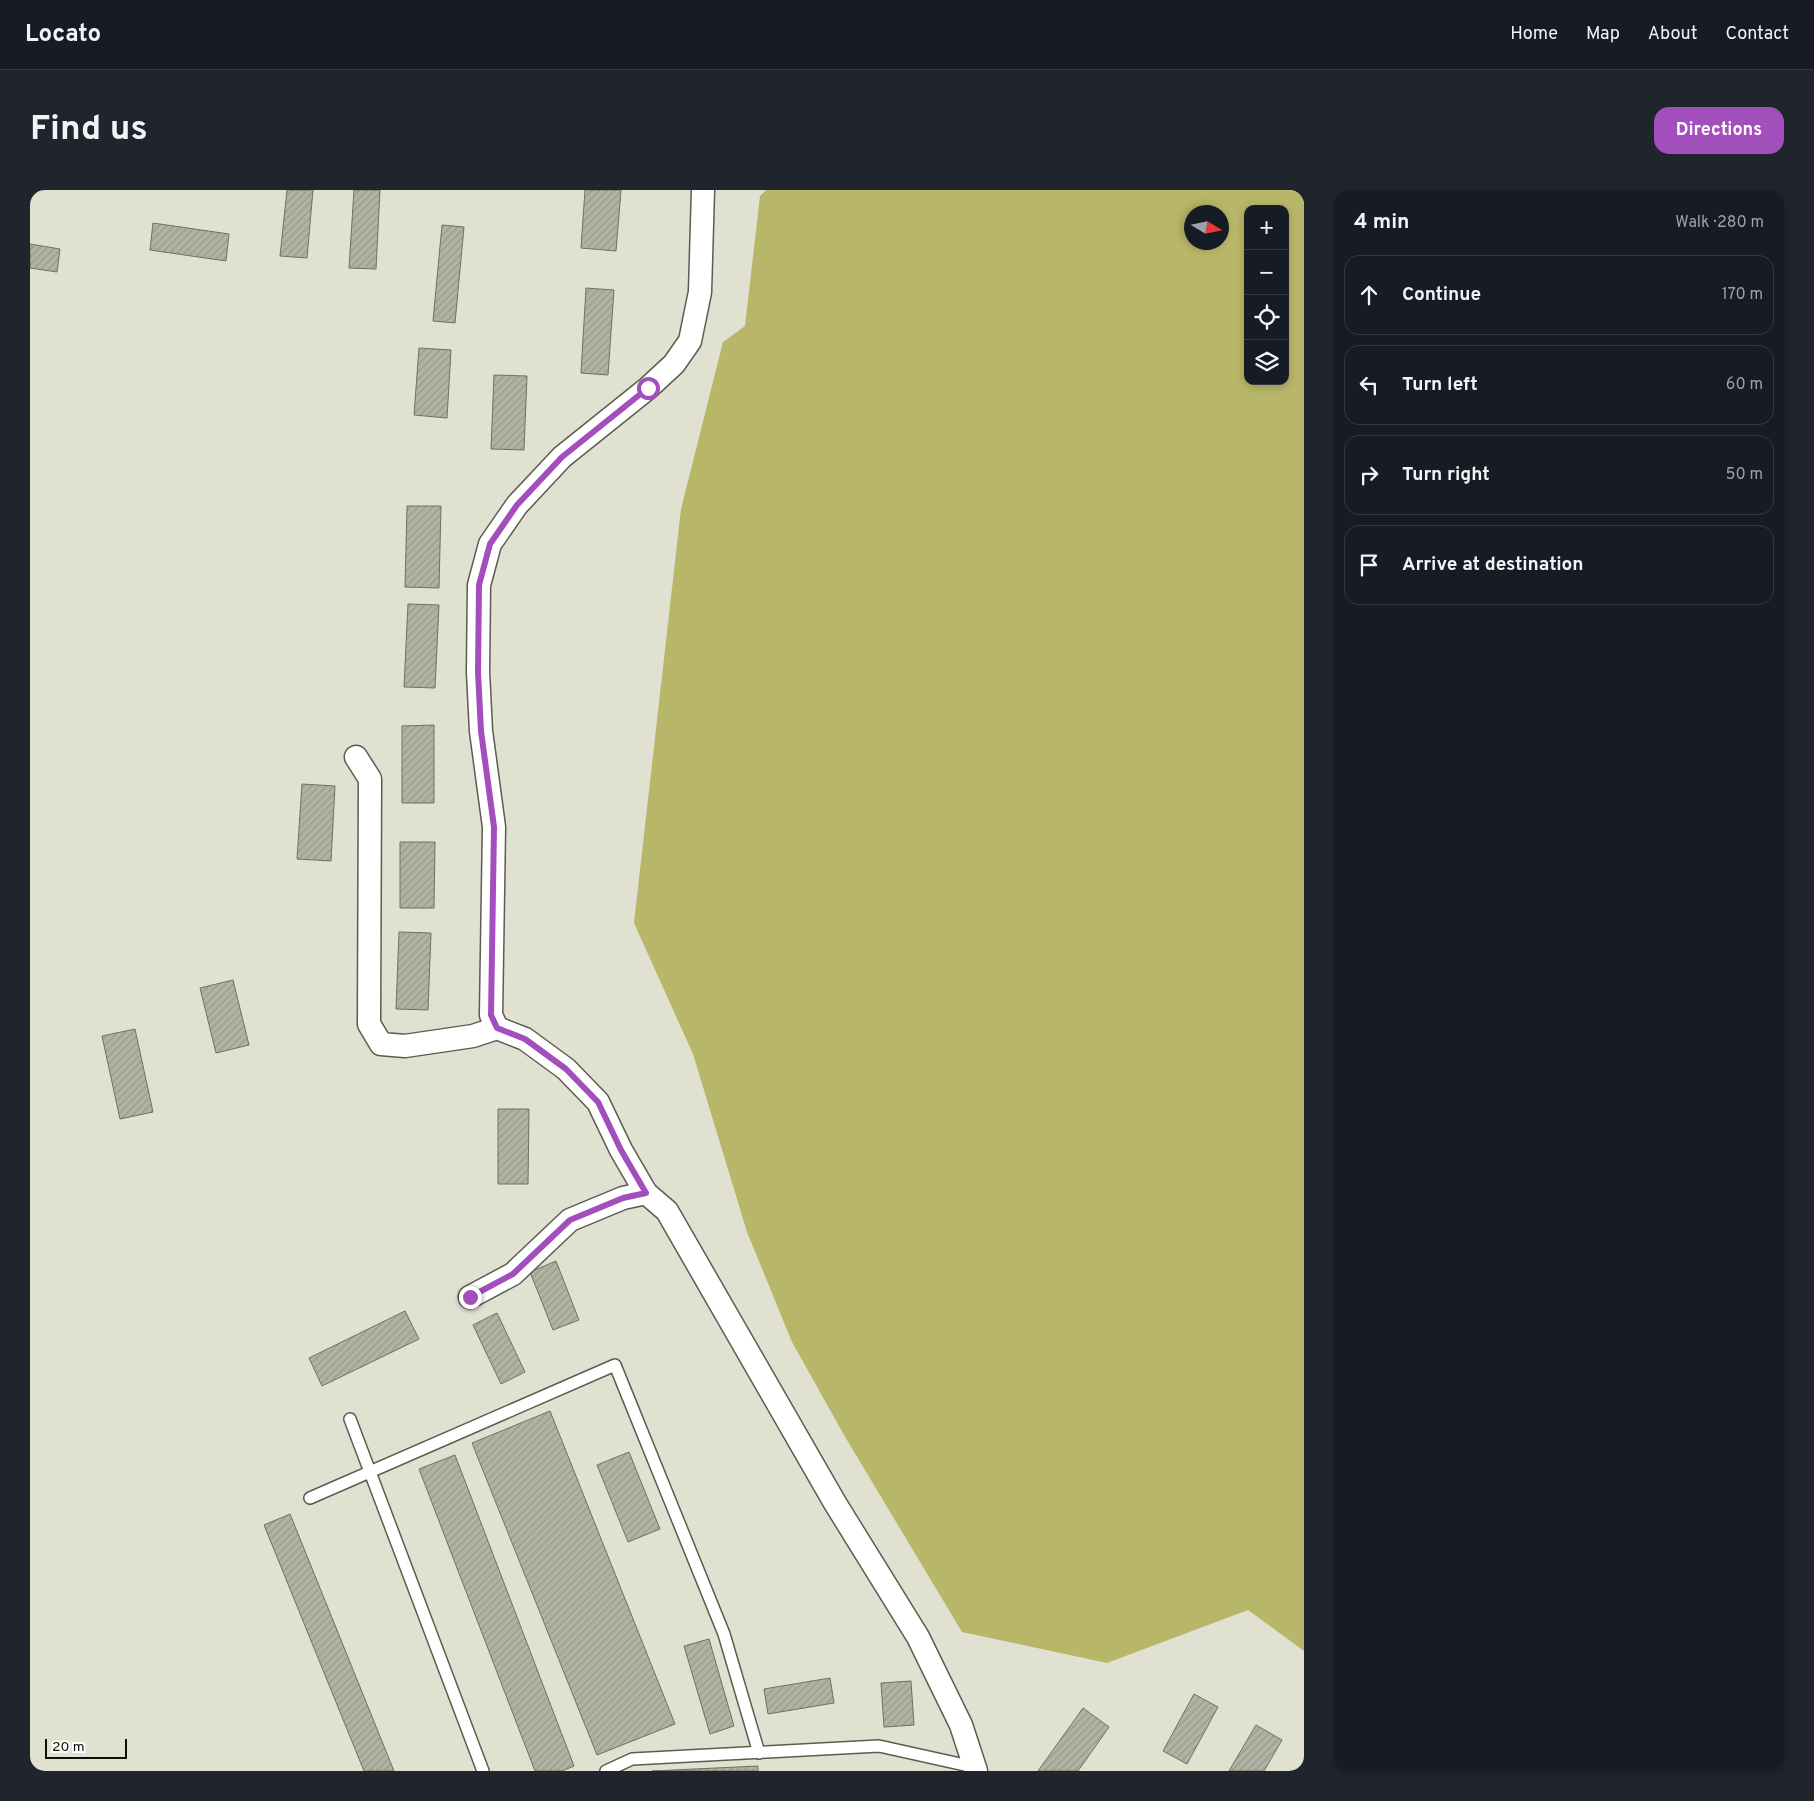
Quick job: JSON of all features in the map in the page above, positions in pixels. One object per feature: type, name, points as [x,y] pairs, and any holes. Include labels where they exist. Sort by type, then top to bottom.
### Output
[{"type":"street","points":[[497,1028],[491,1015],[494,827],[481,731],[478,672],[479,585],[490,544],[517,505],[562,457],[655,382],[674,364],[690,341],[700,292],[703,190]]},
{"type":"street","points":[[356,757],[370,779],[369,1024],[381,1044],[405,1046],[473,1036],[497,1028],[525,1039],[560,1064],[598,1102],[621,1150],[646,1193],[667,1211],[835,1503],[918,1637],[961,1725],[975,1769]]},
{"type":"street","points":[[470,1297],[513,1274],[570,1220],[623,1198],[646,1193]]},
{"type":"lane","points":[[310,1498],[615,1365],[724,1634],[759,1753]]},
{"type":"lane","points":[[350,1419],[484,1771]]},
{"type":"lane","points":[[606,1771],[632,1759],[879,1746],[975,1769]]},
{"type":"shaded area","points":[[766,190],[1304,190],[1304,1651],[1248,1610],[1107,1663],[962,1632],[844,1435],[792,1342],[747,1232],[693,1054],[634,923],[681,509],[723,342],[745,326],[760,196]]},
{"type":"building","points":[[287,190],[313,190],[307,258],[280,256]]},
{"type":"building","points":[[354,190],[380,190],[376,269],[349,268]]},
{"type":"building","points":[[585,190],[621,190],[616,251],[581,248]]},
{"type":"building","points":[[153,223],[229,234],[226,261],[150,250]]},
{"type":"building","points":[[442,225],[464,227],[455,323],[433,321]]},
{"type":"building","points":[[30,244],[60,249],[57,272],[30,268]]},
{"type":"building","points":[[586,288],[614,290],[608,375],[581,373]]},
{"type":"building","points":[[419,348],[451,350],[447,418],[414,415]]},
{"type":"building","points":[[494,375],[527,376],[524,450],[491,449]]},
{"type":"building","points":[[407,506],[441,506],[439,588],[405,587]]},
{"type":"building","points":[[408,604],[439,605],[435,688],[404,687]]},
{"type":"building","points":[[434,725],[434,803],[402,803],[402,726]]},
{"type":"building","points":[[302,784],[335,786],[331,861],[297,859]]},
{"type":"building","points":[[400,842],[435,842],[434,908],[400,908]]},
{"type":"building","points":[[399,932],[431,933],[428,1010],[396,1009]]},
{"type":"building","points":[[233,980],[249,1045],[216,1053],[200,988]]},
{"type":"building","points":[[135,1029],[153,1112],[120,1119],[102,1036]]},
{"type":"building","points":[[498,1109],[529,1109],[528,1184],[498,1184]]},
{"type":"building","points":[[556,1261],[579,1320],[553,1330],[530,1272]]},
{"type":"building","points":[[405,1311],[419,1339],[322,1386],[309,1358]]},
{"type":"building","points":[[497,1313],[525,1372],[501,1384],[473,1325]]},
{"type":"building","points":[[550,1411],[675,1724],[597,1755],[472,1443]]},
{"type":"building","points":[[629,1452],[660,1529],[628,1542],[597,1465]]},
{"type":"building","points":[[455,1455],[574,1766],[562,1771],[535,1771],[419,1469]]},
{"type":"building","points":[[290,1514],[394,1771],[364,1771],[264,1525]]},
{"type":"building","points":[[709,1639],[734,1726],[710,1734],[684,1646]]},
{"type":"building","points":[[830,1678],[834,1703],[768,1714],[764,1689]]},
{"type":"building","points":[[911,1681],[914,1725],[884,1727],[881,1683]]},
{"type":"building","points":[[1194,1694],[1218,1707],[1187,1764],[1163,1751]]},
{"type":"building","points":[[1083,1708],[1109,1727],[1078,1771],[1038,1771]]},
{"type":"building","points":[[1256,1725],[1282,1740],[1264,1771],[1229,1771]]},
{"type":"building","points":[[758,1766],[758,1771],[652,1771]]},
{"type":"route","points":[[470,1297],[513,1274],[570,1220],[623,1198],[646,1193],[621,1150],[598,1102],[566,1069],[525,1039],[497,1028],[491,1015],[494,827],[481,731],[478,672],[479,585],[490,544],[517,505],[562,457],[648,388]]}]
